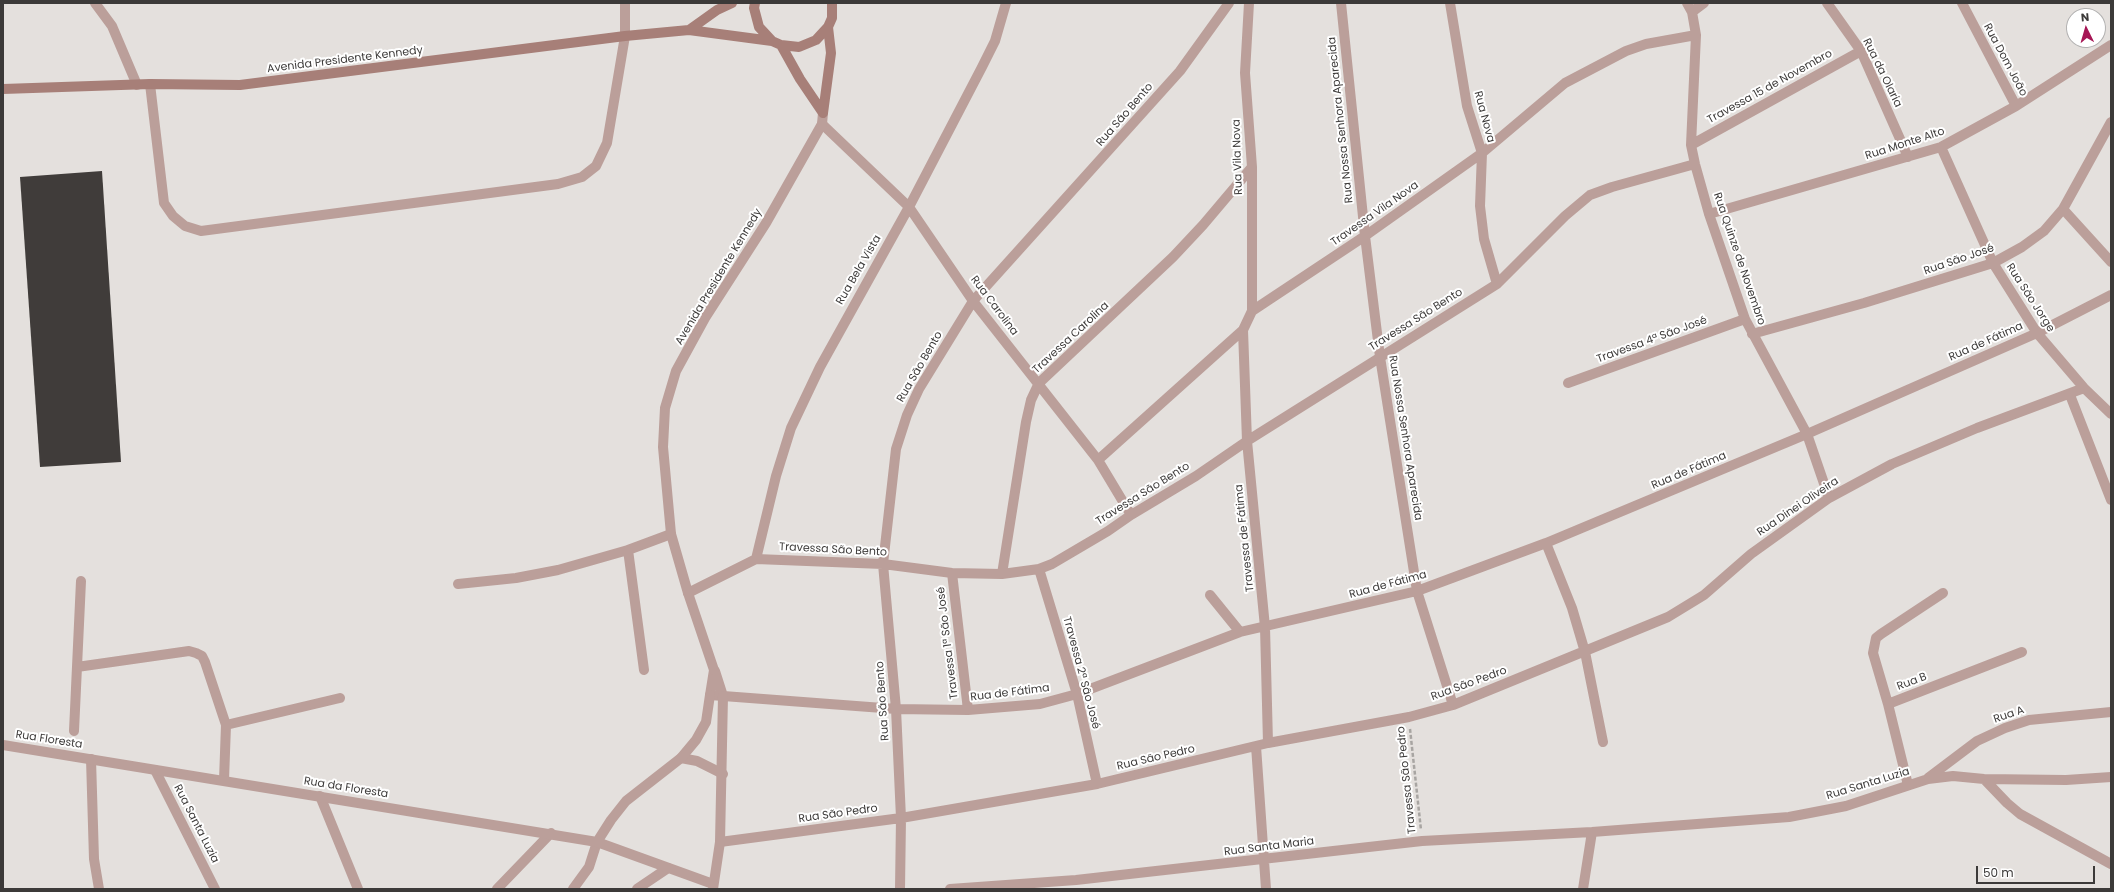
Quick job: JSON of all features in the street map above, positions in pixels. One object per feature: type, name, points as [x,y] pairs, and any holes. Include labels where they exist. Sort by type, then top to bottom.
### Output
[{"type":"main road","points":[[689,30],[717,10],[732,3]]},
{"type":"main road","points":[[755,3],[754,8],[759,27],[777,43],[823,114]]},
{"type":"main road","name":"Avenida Presidente Kennedy","points":[[3,89],[150,84],[240,85],[626,36],[689,30],[799,47],[816,40],[828,27],[832,18],[832,3]]},
{"type":"main road","name":"Avenida Presidente Kennedy","points":[[823,114],[831,53],[828,27]]},
{"type":"street","points":[[95,3],[112,26],[137,85]]},
{"type":"street","points":[[150,84],[164,203],[173,216],[185,226],[201,231],[558,184],[582,177],[596,166],[607,143],[626,36],[625,3]]},
{"type":"street","name":"Rua Bela Vista","points":[[756,559],[776,476],[791,428],[820,367],[909,207],[988,54],[1004,13],[1006,3]]},
{"type":"street","name":"Rua São Bento","points":[[900,889],[901,818],[896,708],[883,564],[896,449],[907,415],[919,389],[974,301],[1180,71],[1229,3]]},
{"type":"street","name":"Rua Vila Nova","points":[[1249,3],[1245,73],[1252,167],[1252,311]]},
{"type":"street","name":"Rua Nossa Senhora Aparecida","points":[[1341,3],[1364,236],[1380,357],[1417,591],[1453,705]]},
{"type":"street","name":"Rua Nova","points":[[1450,3],[1467,106],[1482,153],[1481,213],[1484,239],[1497,284]]},
{"type":"street","points":[[1690,7],[1704,3]]},
{"type":"street","name":"Rua da Olaria","points":[[1827,3],[1861,51],[1908,157]]},
{"type":"street","name":"Rua Dom João","points":[[1962,3],[2016,106]]},
{"type":"street","name":"Rua Quinze de Novembro","points":[[1690,7],[1696,35],[1691,144],[1709,214],[1745,320],[1807,434],[1829,498]]},
{"type":"street","name":"Travessa Vila Nova","points":[[1252,311],[1364,236],[1482,153],[1565,83],[1626,51],[1646,44],[1696,35]]},
{"type":"street","name":"Rua Monte Alto","points":[[1709,214],[1941,147],[2016,106],[2111,45]]},
{"type":"street","name":"Travessa 15 de Novembro","points":[[1691,144],[1861,51]]},
{"type":"street","name":"Avenida Presidente Kennedy","points":[[713,886],[720,842],[723,774],[723,696],[688,593],[671,534],[663,447],[665,408],[676,371],[705,318],[766,222],[822,124],[823,114]]},
{"type":"street","name":"Rua São José","points":[[1752,334],[1864,304],[1993,263],[2022,247],[2044,230],[2063,209],[2111,122]]},
{"type":"street","name":"Rua Carolina","points":[[822,124],[909,207],[974,301],[1098,460],[1131,515]]},
{"type":"street","name":"Rua São Jorge","points":[[1941,147],[1993,263],[2037,333],[2084,388],[2111,414]]},
{"type":"street","points":[[1497,284],[1565,216],[1590,195],[1612,187],[1695,164]]},
{"type":"street","name":"Travessa Carolina","points":[[1002,574],[1026,422],[1031,400],[1039,383],[1173,257],[1204,225],[1252,167]]},
{"type":"street","points":[[2063,209],[2111,262]]},
{"type":"street","name":"Travessa São Bento","points":[[756,559],[883,564],[952,573],[1002,574],[1039,569],[1052,564],[1108,531],[1131,515],[1196,476],[1247,441],[1497,284]]},
{"type":"street","name":"Rua de Fátima","points":[[710,695],[896,708],[968,710],[1040,704],[1077,694],[1240,632],[1266,628],[1417,591],[1546,543],[1807,434],[2037,333],[2111,295]]},
{"type":"street","points":[[1098,460],[1243,330],[1252,311]]},
{"type":"street","name":"Travessa 4ª São José","points":[[1568,384],[1745,320]]},
{"type":"street","name":"Travessa de Fátima","points":[[1243,330],[1247,441],[1266,628],[1268,743]]},
{"type":"street","name":"Rua Dinei Oliveira","points":[[1585,652],[1668,618],[1704,595],[1751,554],[1829,498],[1892,464],[1977,428],[2070,395],[2084,388]]},
{"type":"street","points":[[2070,395],[2111,500]]},
{"type":"street","points":[[458,584],[516,578],[558,570],[628,550],[671,534]]},
{"type":"street","points":[[1546,543],[1572,608],[1585,652],[1603,742]]},
{"type":"street","points":[[628,550],[644,670]]},
{"type":"street","points":[[688,593],[756,559]]},
{"type":"street","name":"Travessa 2ª São José","points":[[1039,569],[1077,694],[1097,784]]},
{"type":"street","name":"Travessa 1ª São José","points":[[952,573],[968,710]]},
{"type":"street","points":[[74,732],[81,581]]},
{"type":"street","points":[[1888,704],[1873,653],[1876,638],[1942,593]]},
{"type":"street","points":[[1210,595],[1240,632]]},
{"type":"street","points":[[77,667],[189,651],[196,653],[205,662],[226,724],[224,780]]},
{"type":"street","name":"Rua São Pedro","points":[[720,842],[901,818],[1097,784],[1268,743],[1409,717],[1453,705],[1585,652]]},
{"type":"street","name":"Rua B","points":[[1908,785],[1888,704],[2022,652]]},
{"type":"street","name":"Avenida Presidente Kennedy","points":[[573,889],[589,867],[598,842],[610,820],[626,801],[681,758],[696,740],[706,722],[714,670]]},
{"type":"street","points":[[226,724],[340,698]]},
{"type":"street","name":"Rua A","points":[[1928,779],[1977,741],[2005,728],[2029,720],[2111,712]]},
{"type":"street","name":"Rua Floresta","points":[[3,745],[91,759]]},
{"type":"street","points":[[1256,746],[1266,889]]},
{"type":"street","points":[[681,758],[697,761],[723,774]]},
{"type":"street","points":[[91,759],[94,859],[99,889]]},
{"type":"street","name":"Rua da Floresta","points":[[91,759],[551,833],[598,842],[713,886]]},
{"type":"street","name":"Rua Santa Luzia","points":[[155,770],[215,889]]},
{"type":"street","name":"Rua Santa Luzia","points":[[1592,832],[1789,817],[1846,806],[1928,779],[1953,776],[1984,780],[2066,780],[2111,777]]},
{"type":"street","points":[[1984,780],[2020,814],[2111,864]]},
{"type":"street","points":[[320,796],[358,889]]},
{"type":"street","points":[[1583,889],[1592,832]]},
{"type":"street","name":"Rua Santa Maria","points":[[950,889],[1076,885],[1422,841],[1592,832]]},
{"type":"street","points":[[497,889],[551,833]]},
{"type":"street","points":[[637,889],[668,868]]},
{"type":"path","name":"Travessa São Pedro","points":[[1409,717],[1422,841]]},
{"type":"building","points":[[102,171],[121,462],[40,467],[20,177]]}]
